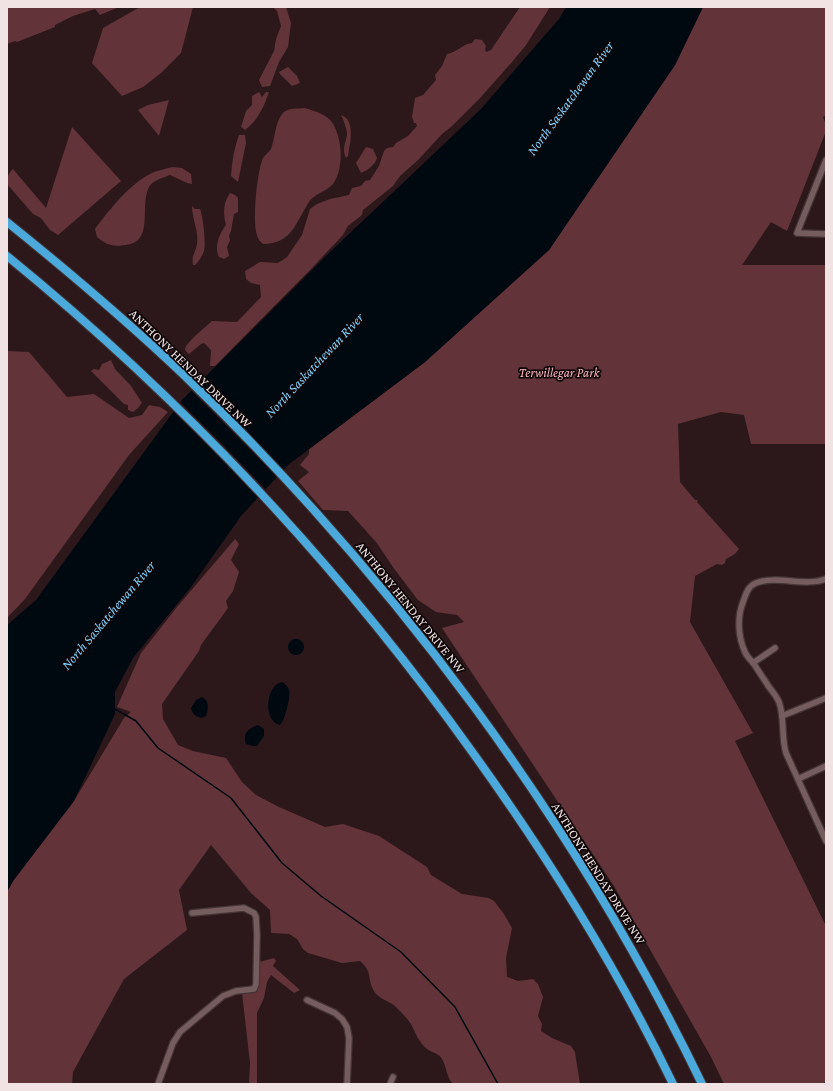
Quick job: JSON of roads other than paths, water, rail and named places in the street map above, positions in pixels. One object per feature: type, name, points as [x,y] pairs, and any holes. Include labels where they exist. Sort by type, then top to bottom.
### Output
[{"type":"highway","points":[[7,216],[26,237]]},
{"type":"highway","name":"ANTHONY HENDAY DRIVE NW","points":[[7,222],[85,286],[183,374],[285,478],[386,593],[460,687],[537,796],[575,854],[631,948],[692,1062],[702,1084]]},
{"type":"highway","points":[[7,256],[114,348],[218,447],[340,580],[396,649],[516,812],[550,865],[608,963],[673,1084]]},
{"type":"highway","points":[[692,1062],[707,1084]]},
{"type":"street","points":[[826,160],[797,233],[826,234]]},
{"type":"street","points":[[826,580],[812,582],[758,582],[747,589],[739,616],[741,642],[746,654],[779,702],[782,716],[784,747],[826,840]]},
{"type":"street","points":[[753,663],[775,648]]},
{"type":"street","points":[[782,716],[826,698]]},
{"type":"street","points":[[798,779],[826,766]]},
{"type":"street","points":[[158,1084],[173,1043],[180,1032],[223,996],[236,991],[254,989],[256,979],[256,917],[252,911],[244,908],[192,913]]},
{"type":"street","points":[[306,1000],[335,1013],[342,1019],[346,1027],[349,1038],[347,1084]]},
{"type":"street","points":[[390,1084],[393,1077]]},
{"type":"water","name":"North Saskatchewan River","points":[[566,7],[703,7],[675,65],[549,250],[425,362],[288,465],[241,516],[191,587],[133,658],[115,692],[115,714],[74,801],[13,881],[7,892],[7,625],[36,600],[182,400],[331,251],[481,109],[559,19]]},
{"type":"water","points":[[293,639],[299,639],[304,644],[302,653],[299,655],[293,655],[288,650],[288,644]]},
{"type":"water","points":[[282,682],[288,687],[289,693],[286,713],[280,725],[275,723],[269,714],[268,702],[271,691],[277,684]]},
{"type":"water","points":[[202,697],[208,705],[206,716],[202,718],[195,715],[191,708],[196,700]]},
{"type":"water","points":[[258,725],[264,729],[264,736],[257,746],[246,744],[245,734],[251,728]]},
{"type":"waterway","points":[[115,709],[136,721],[158,748],[231,798],[282,863],[321,896],[401,952],[455,1007],[498,1084]]},
{"type":"park label","name":"Terwillegar Park","points":[[559,372]]}]
